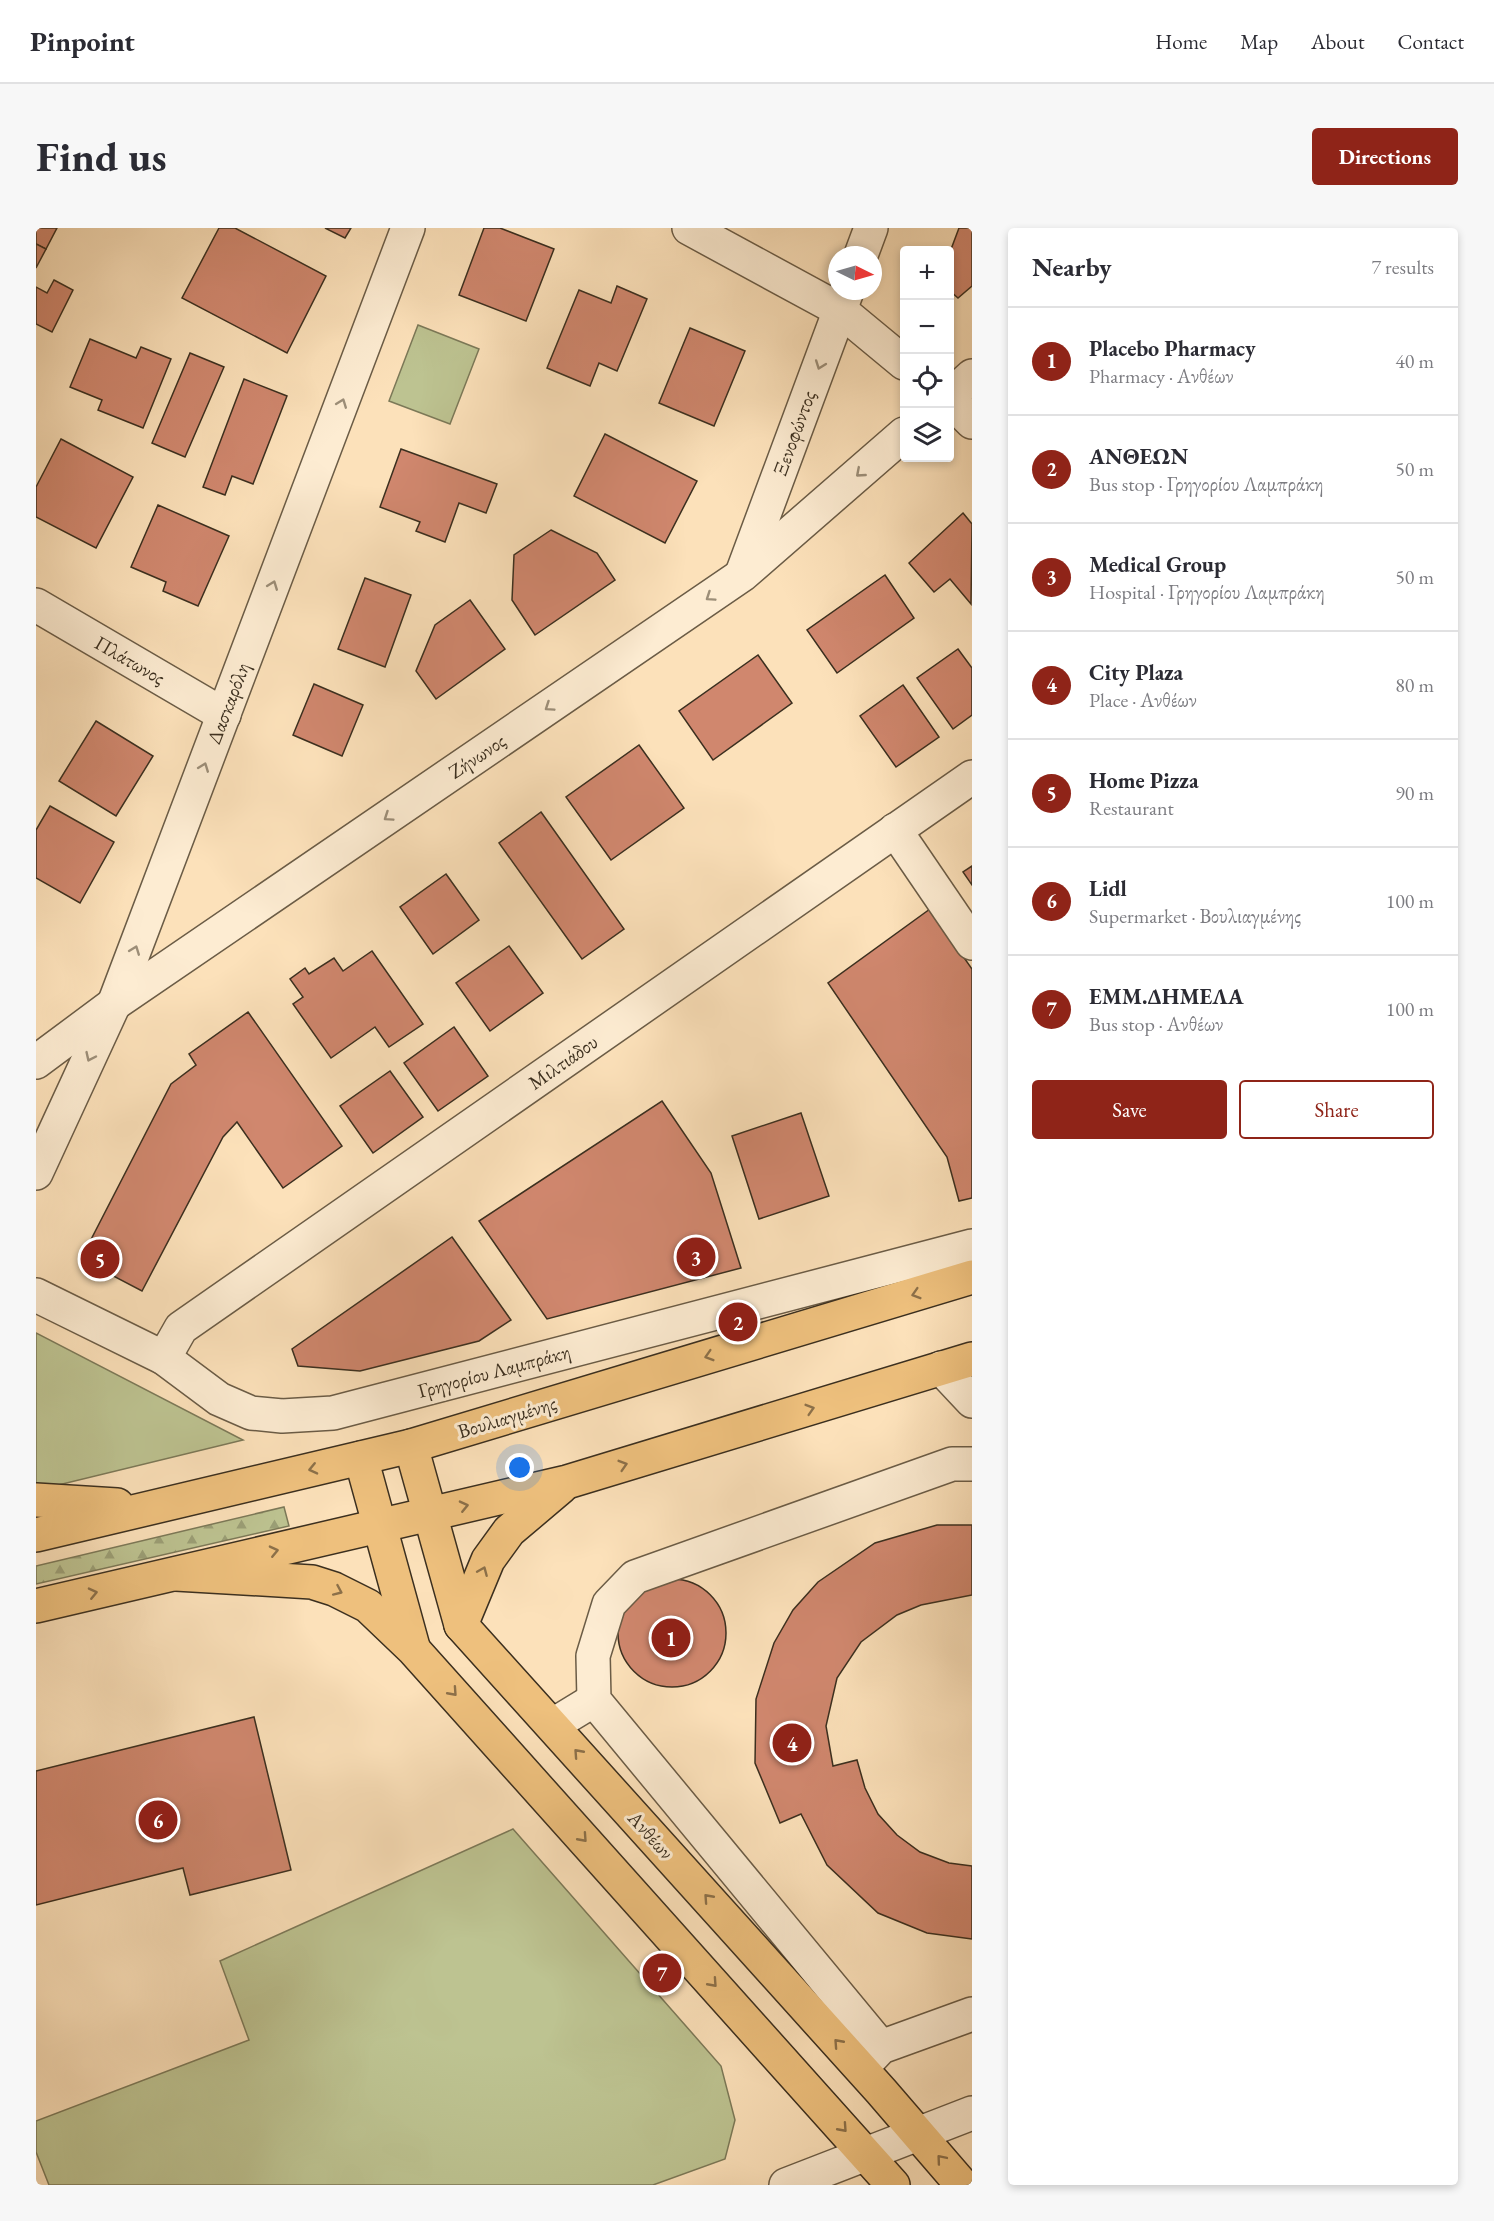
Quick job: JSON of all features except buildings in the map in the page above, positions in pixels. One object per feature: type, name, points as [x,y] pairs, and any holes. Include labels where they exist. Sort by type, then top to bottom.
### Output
[{"type":"main road","name":"Βουλιαγμένης","points":[[36,1535],[411,1446],[972,1277]]},
{"type":"main road","points":[[36,1606],[567,1482],[972,1359]]},
{"type":"main road","name":"Ανθέων","points":[[411,1446],[461,1625],[553,1725],[871,2058],[919,2134],[962,2185]]},
{"type":"main road","points":[[360,1458],[413,1649]]},
{"type":"main road","points":[[461,1625],[488,1560],[509,1531],[567,1482]]},
{"type":"main road","points":[[36,1500],[151,1507]]},
{"type":"main road","points":[[176,1574],[312,1582],[334,1588],[368,1605],[413,1649],[892,2185]]},
{"type":"street","name":"Δασκαρόλη","points":[[36,1173],[114,1004],[408,228]]},
{"type":"street","points":[[689,228],[828,293]]},
{"type":"street","points":[[864,246],[871,228]]},
{"type":"street","points":[[843,300],[900,359]]},
{"type":"street","name":"Ξενοφώντος","points":[[742,575],[843,300]]},
{"type":"street","points":[[954,392],[972,376]]},
{"type":"street","points":[[954,404],[972,422]]},
{"type":"street","name":"Ζήνωνος","points":[[36,1062],[114,1004],[742,575],[900,437]]},
{"type":"street","name":"Πλάτωνος","points":[[36,605],[224,715]]},
{"type":"street","name":"Μιλτιάδου","points":[[165,1358],[181,1328],[972,777]]},
{"type":"street","points":[[895,830],[972,943]]},
{"type":"street","name":"Γρηγορίου Λαμπράκη","points":[[36,1295],[165,1358],[219,1399],[251,1413],[282,1416],[333,1413],[972,1246]]},
{"type":"street","points":[[941,1368],[972,1401]]},
{"type":"street","points":[[972,1464],[952,1464],[635,1577],[609,1604],[592,1656],[594,1700],[871,2058],[972,2014]]},
{"type":"street","points":[[553,1725],[594,1700]]},
{"type":"street","points":[[786,2185],[972,2113]]},
{"type":"green space","points":[[418,325],[479,349],[450,424],[389,401]]},
{"type":"green space","points":[[36,1333],[243,1440],[46,1488],[36,1486]]},
{"type":"green space","points":[[284,1507],[289,1526],[36,1584],[36,1566]]},
{"type":"green space","points":[[513,1829],[721,2066],[735,2120],[725,2159],[653,2185],[49,2185],[36,2152],[36,2121],[249,2040],[220,1961]]},
{"type":"place","name":"Medical Group","points":[[696,1257]]},
{"type":"place","name":"Home Pizza","points":[[100,1259]]},
{"type":"place","name":"ΑΝΘΕΩΝ","points":[[738,1322]]},
{"type":"place","name":"Placebo Pharmacy","points":[[671,1638]]},
{"type":"place","name":"City Plaza","points":[[792,1743]]},
{"type":"place","name":"Lidl","points":[[158,1820]]},
{"type":"place","name":"ΕΜΜ.ΔΗΜΕΛΑ","points":[[662,1973]]}]
